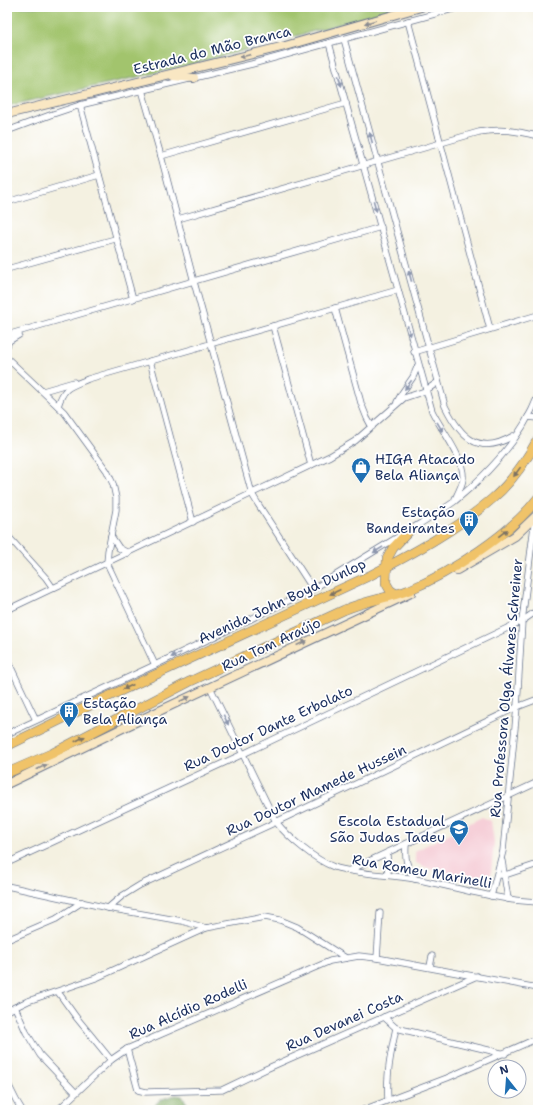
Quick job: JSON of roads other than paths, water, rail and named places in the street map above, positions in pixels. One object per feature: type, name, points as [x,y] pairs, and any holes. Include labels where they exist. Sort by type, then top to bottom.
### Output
[{"type":"main road","name":"Estrada do Mão Branca","points":[[7,114],[285,46],[421,7]]},
{"type":"main road","points":[[163,76],[194,78]]},
{"type":"main road","name":"Avenida John Boyd Dunlop","points":[[7,746],[103,699],[386,567],[458,524],[492,499],[510,480],[529,455],[538,439]]},
{"type":"main road","points":[[463,563],[502,535],[538,498]]},
{"type":"main road","points":[[7,773],[53,753],[189,682],[308,626],[354,606],[415,589],[446,571],[515,536],[536,516]]},
{"type":"main road","points":[[396,594],[390,590],[386,583],[386,567],[389,554],[411,529]]},
{"type":"main road","name":"Rua Tom Araújo","points":[[7,784],[415,589]]},
{"type":"street","points":[[7,131],[50,114],[80,105],[194,78],[460,7]]},
{"type":"street","points":[[408,21],[490,329]]},
{"type":"street","points":[[344,39],[438,382],[448,412],[459,430],[466,437],[475,442],[492,445],[506,441],[517,434]]},
{"type":"street","points":[[329,43],[425,391],[438,424],[462,466],[463,478],[454,502]]},
{"type":"street","points":[[142,90],[252,494],[313,589]]},
{"type":"street","points":[[161,156],[346,103]]},
{"type":"street","points":[[80,105],[115,239],[133,299]]},
{"type":"street","points":[[178,219],[479,132],[496,129],[513,130],[538,136]]},
{"type":"street","points":[[7,202],[99,175]]},
{"type":"street","points":[[7,335],[381,227]]},
{"type":"street","points":[[7,268],[115,239]]},
{"type":"street","points":[[58,406],[61,394],[66,389],[88,380],[211,343],[398,290]]},
{"type":"street","points":[[335,308],[361,403],[372,427]]},
{"type":"street","points":[[414,352],[536,316]]},
{"type":"street","points":[[273,326],[311,465]]},
{"type":"street","points":[[7,346],[14,337],[30,329]]},
{"type":"street","points":[[7,358],[64,412],[107,471],[113,484],[116,498],[116,510],[107,563],[155,665]]},
{"type":"street","points":[[150,361],[193,522]]},
{"type":"street","points":[[396,404],[413,377],[418,365]]},
{"type":"street","points":[[42,391],[77,381],[88,380]]},
{"type":"street","points":[[7,610],[330,456],[355,441],[396,404],[410,395],[425,391],[438,382]]},
{"type":"street","points":[[7,734],[313,589],[430,518],[454,502],[488,471],[528,418],[538,396]]},
{"type":"street","points":[[528,418],[538,418]]},
{"type":"street","name":"Rua Professora Olga Álvares Schreiner","points":[[491,896],[498,875],[503,851],[517,707],[522,621],[536,516]]},
{"type":"street","points":[[7,535],[46,578],[53,588]]},
{"type":"street","points":[[111,536],[116,544],[128,553]]},
{"type":"street","name":"Rua Doutor Dante Erbolato","points":[[7,863],[243,754],[522,621],[538,610]]},
{"type":"street","points":[[7,659],[36,720]]},
{"type":"street","name":"Rua Romeu Marinelli","points":[[210,687],[276,822],[295,842],[317,857],[333,866],[349,870],[415,879],[508,900],[538,902]]},
{"type":"street","name":"Rua Doutor Mamede Hussein","points":[[108,908],[122,896],[140,885],[517,707],[538,699]]},
{"type":"street","points":[[349,870],[538,782]]},
{"type":"street","points":[[406,844],[405,858],[408,868],[415,879]]},
{"type":"street","points":[[387,853],[388,875]]},
{"type":"street","name":"Rua Professora Olga Álvares Schreiner","points":[[501,859],[505,875],[508,900]]},
{"type":"street","points":[[498,875],[505,875],[538,864]]},
{"type":"street","points":[[7,886],[108,908],[182,921],[206,928]]},
{"type":"street","points":[[7,940],[56,919],[82,902]]},
{"type":"street","points":[[377,958],[380,913]]},
{"type":"street","points":[[7,1011],[28,1001],[96,978],[206,928],[265,917],[280,920],[297,927],[346,958]]},
{"type":"street","name":"Rua Alcídio Rodelli","points":[[58,1110],[75,1092],[111,1060],[127,1049],[330,961],[359,956],[377,958],[538,988]]},
{"type":"street","points":[[430,968],[432,956]]},
{"type":"street","name":"Rua Devanei Costa","points":[[127,1049],[138,1090],[146,1092],[222,1090],[266,1069],[477,976]]},
{"type":"street","points":[[58,992],[111,1060]]},
{"type":"street","points":[[15,1007],[26,1032],[40,1055],[75,1092]]},
{"type":"street","points":[[384,1017],[396,1028],[505,1054]]},
{"type":"street","points":[[388,1100],[386,1083],[396,1028]]},
{"type":"street","points":[[363,1110],[417,1090],[505,1054],[538,1038]]},
{"type":"street","points":[[7,1082],[22,1110]]},
{"type":"place","name":"HIGA Atacado Bela Aliança","points":[[361,484]]},
{"type":"place","name":"Estação Bandeirantes","points":[[469,537]]},
{"type":"place","name":"Estação Bela Aliança","points":[[69,728]]},
{"type":"place","name":"Escola Estadual São Judas Tadeu","points":[[459,846]]}]
